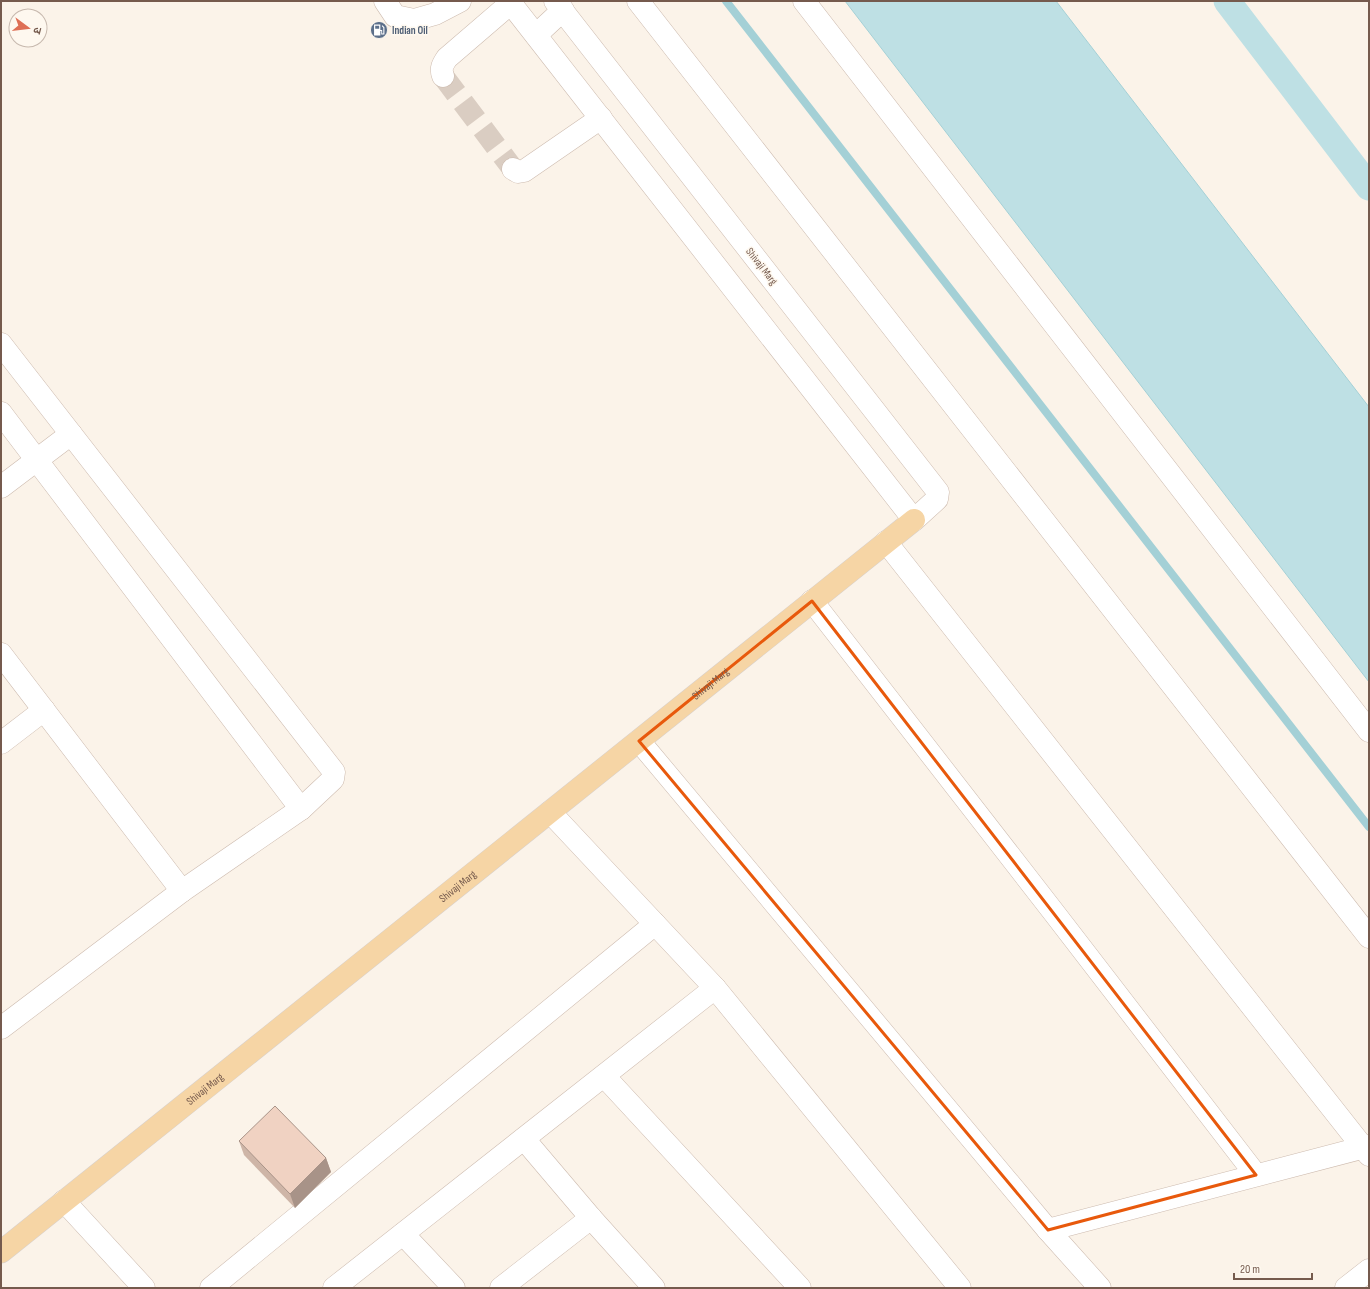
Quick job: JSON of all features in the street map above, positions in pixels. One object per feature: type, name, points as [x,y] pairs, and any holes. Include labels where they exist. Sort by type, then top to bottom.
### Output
[{"type":"main road","name":"Shivaji Marg","points":[[1,1252],[914,520]]},
{"type":"street","points":[[385,1],[395,16],[414,20],[435,14],[460,1]]},
{"type":"street","points":[[638,1],[1369,937]]},
{"type":"street","points":[[804,1],[1369,731]]},
{"type":"street","points":[[443,76],[441,71],[442,66],[447,58],[510,2],[914,520]]},
{"type":"street","name":"Shivaji Marg","points":[[536,35],[559,6],[938,492],[937,499],[914,520]]},
{"type":"street","points":[[513,169],[518,172],[524,171],[601,118]]},
{"type":"street","points":[[1,344],[334,772],[333,778],[301,809],[182,891],[1,1028]]},
{"type":"street","points":[[1,412],[301,809]]},
{"type":"street","points":[[1,487],[71,434]]},
{"type":"street","points":[[886,542],[1367,1149],[1256,1175],[1048,1230]]},
{"type":"street","points":[[812,601],[1256,1175]]},
{"type":"street","points":[[1,654],[182,891]]},
{"type":"street","points":[[1,743],[44,710]]},
{"type":"street","points":[[639,741],[1048,1230],[1100,1288]]},
{"type":"street","points":[[550,812],[715,988],[960,1288]]},
{"type":"street","points":[[211,1288],[655,924]]},
{"type":"street","points":[[334,1288],[715,988]]},
{"type":"street","points":[[604,1076],[800,1288]]},
{"type":"street","points":[[524,1139],[650,1287]]},
{"type":"street","points":[[64,1202],[144,1288]]},
{"type":"street","points":[[502,1288],[591,1218]]},
{"type":"street","points":[[403,1234],[454,1288]]},
{"type":"street","points":[[1346,1288],[1369,1270]]},
{"type":"highlighted area","points":[[812,601],[1256,1175],[1048,1230],[639,741]]},
{"type":"water","points":[[845,1],[1056,1],[1369,407],[1369,682]]},
{"type":"building","points":[[275,1106],[326,1158],[290,1194],[239,1141]]},
{"type":"waterway","points":[[726,1],[1369,827]]},
{"type":"waterway","points":[[1227,1],[1369,187]]},
{"type":"tunnel","points":[[443,76],[513,169]]},
{"type":"place","name":"Indian Oil","points":[[379,30]]}]
